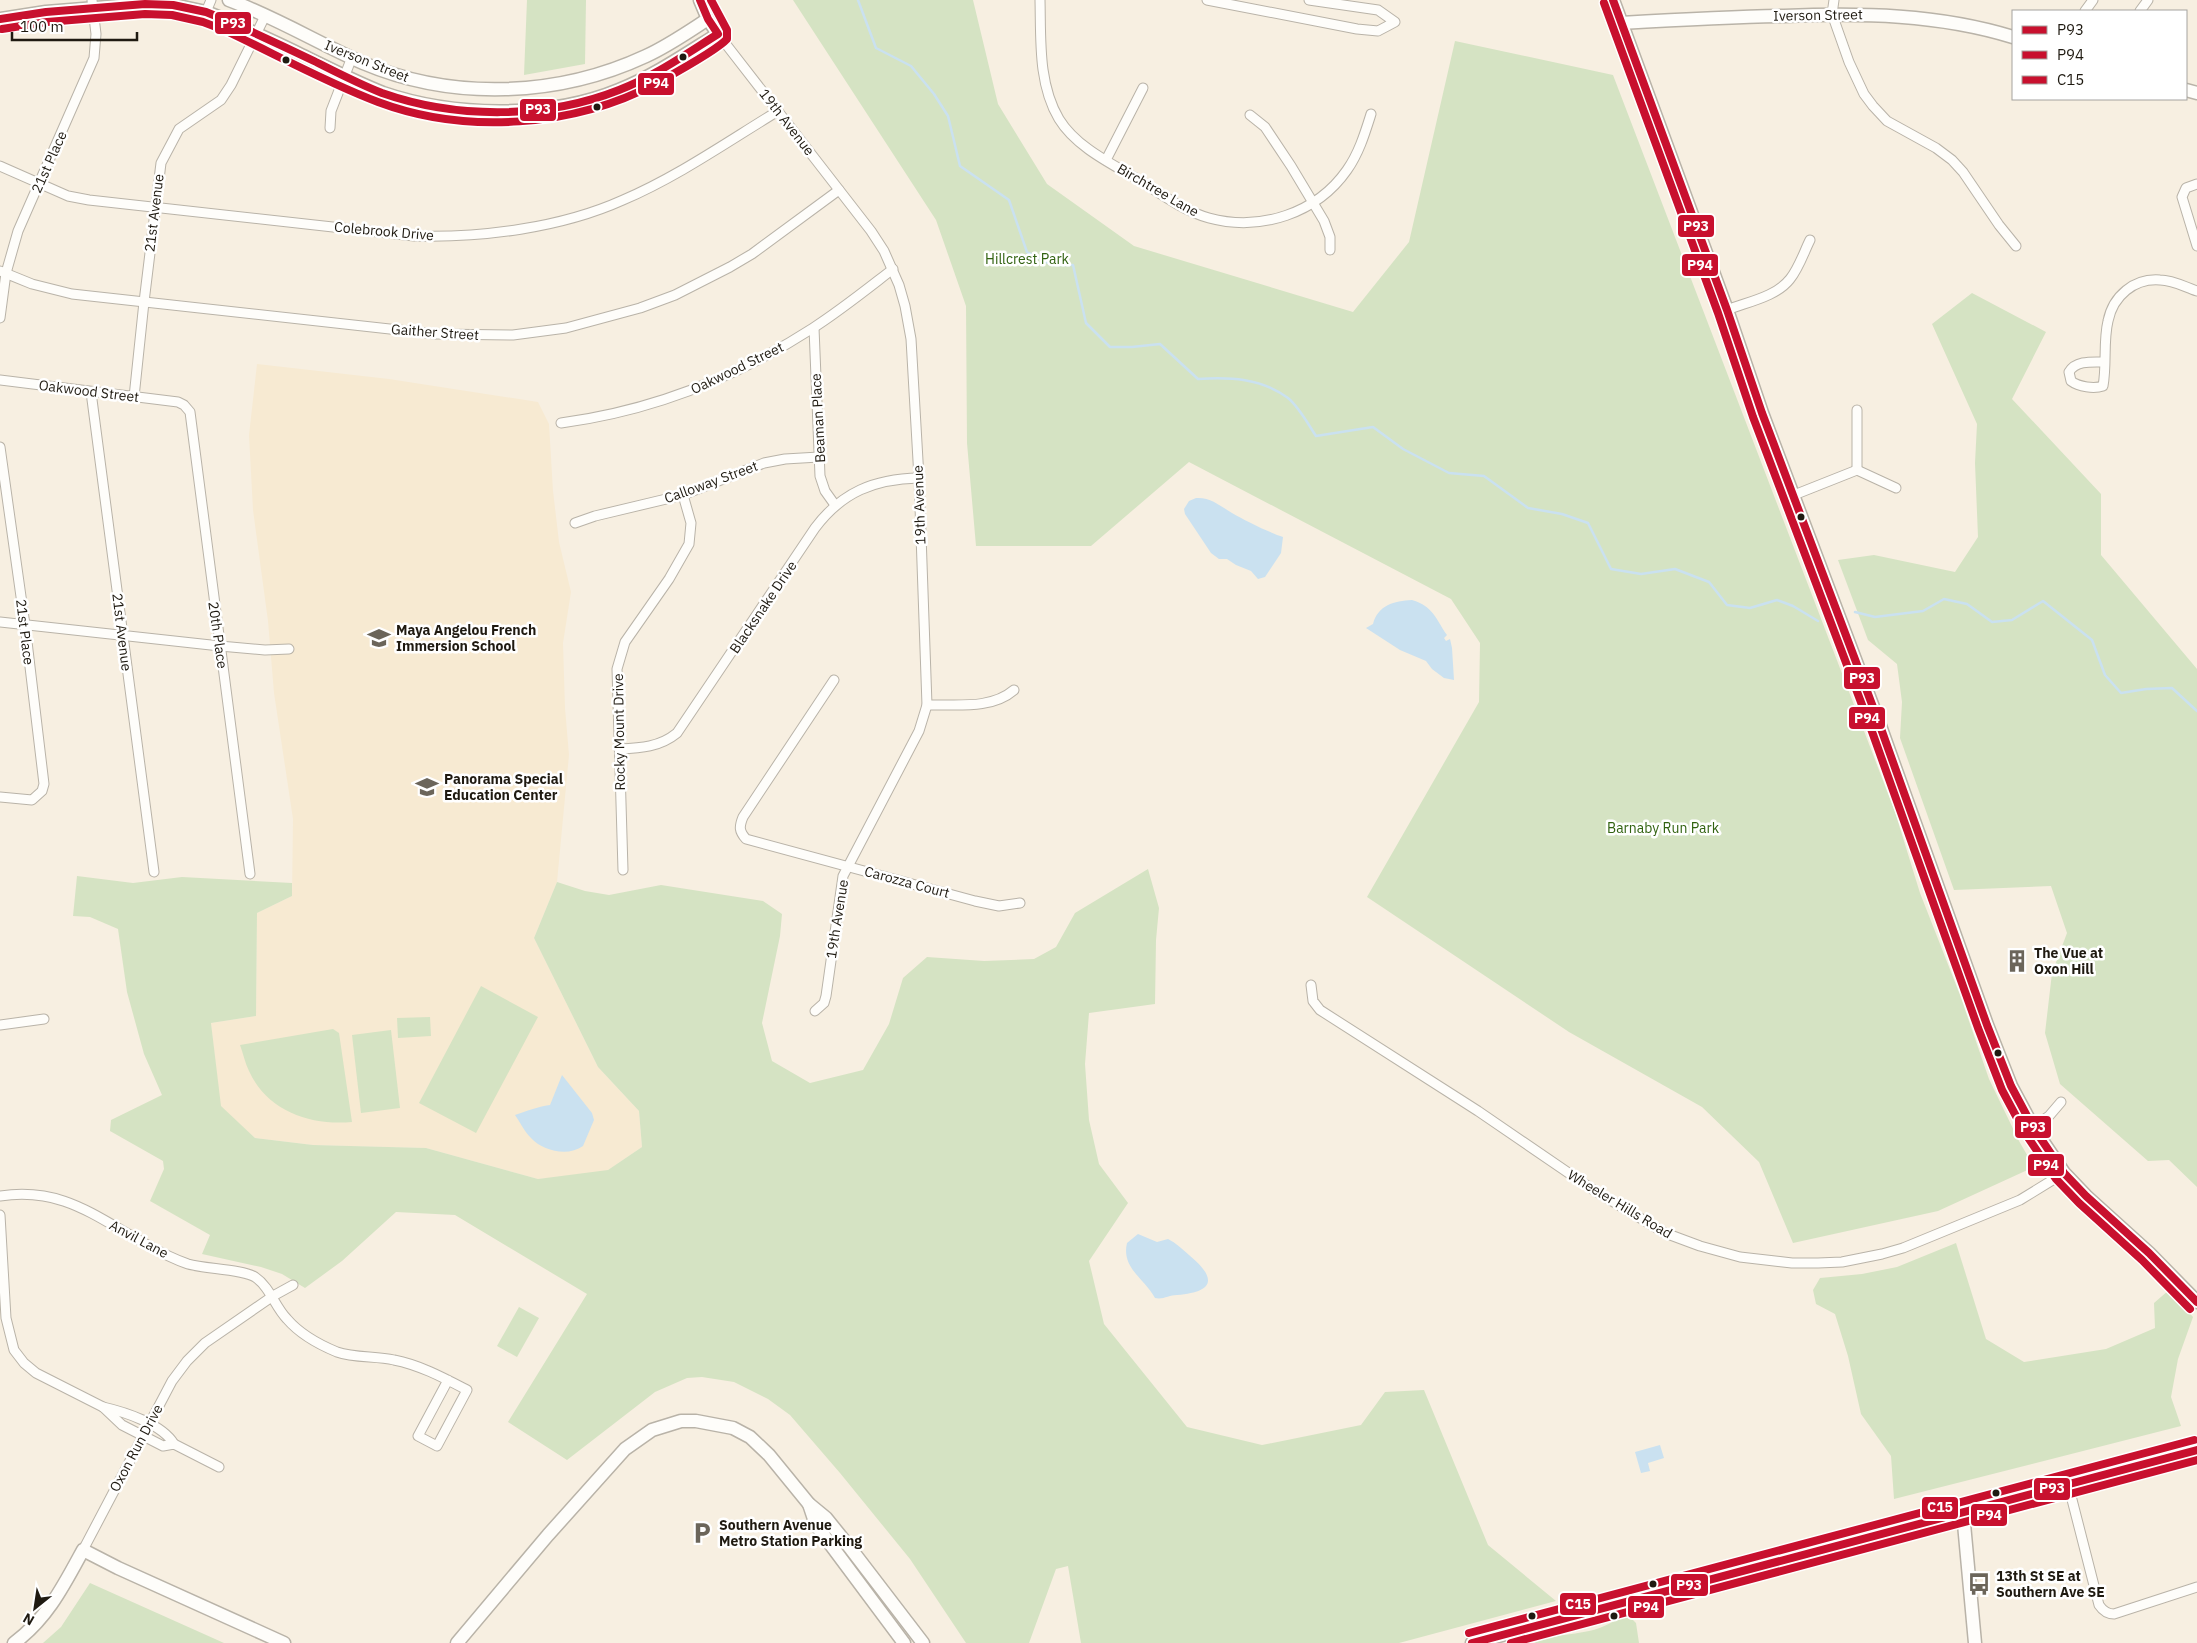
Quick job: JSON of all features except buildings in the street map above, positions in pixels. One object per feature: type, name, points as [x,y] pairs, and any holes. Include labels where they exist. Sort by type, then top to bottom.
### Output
[{"type":"main road","name":"Iverson Street","points":[[229,0],[352,58],[394,74],[437,85],[488,89],[528,88],[583,80],[661,49],[708,19]]},
{"type":"main road","points":[[700,0],[708,19],[718,34]]},
{"type":"main road","points":[[1613,0],[1727,310],[1762,412],[1880,723],[1987,1025],[2012,1086],[2033,1127],[2064,1173],[2086,1196],[2149,1253],[2197,1302]]},
{"type":"main road","name":"Iverson Street","points":[[0,19],[92,4],[208,6],[256,34],[344,76],[385,93],[426,104],[474,110],[528,110],[576,102],[618,91],[660,70],[718,34]]},
{"type":"main road","name":"Iverson Street","points":[[1621,23],[1832,14],[1870,15],[1950,21],[1987,28],[2012,36]]},
{"type":"main road","points":[[457,1643],[548,1535],[625,1449],[652,1430],[681,1421],[709,1422],[733,1428],[750,1437],[769,1455],[809,1504],[826,1518],[852,1549],[923,1643]]},
{"type":"main road","points":[[1472,1643],[2197,1450]]},
{"type":"main road","points":[[809,1504],[816,1525],[904,1643]]},
{"type":"main road","points":[[1963,1513],[1975,1643]]},
{"type":"main road","points":[[83,1550],[118,1568],[284,1643]]},
{"type":"main road","name":"Oxon Run Drive","points":[[14,1643],[31,1629],[54,1603],[83,1550]]},
{"type":"street","name":"Birchtree Lane","points":[[1040,0],[1047,93],[1059,119],[1074,137],[1106,160],[1179,204],[1210,218],[1242,222],[1269,221],[1288,216],[1313,203],[1346,171],[1357,152],[1371,114]]},
{"type":"street","points":[[1206,0],[1357,29],[1378,31],[1395,22],[1378,10],[1309,0]]},
{"type":"street","points":[[1834,0],[1832,14],[1855,76],[1872,106],[1892,124],[1936,148],[1952,160],[1963,172],[1999,225],[2016,246]]},
{"type":"street","name":"21st Place","points":[[0,318],[3,272],[18,231],[94,58],[96,34],[92,4]]},
{"type":"street","name":"21st Avenue","points":[[134,397],[160,166],[179,129],[211,109],[221,100],[264,16]]},
{"type":"street","name":"19th Avenue","points":[[718,34],[871,231],[893,269],[905,306],[910,338],[919,478],[927,705],[919,732],[847,866],[840,892],[826,996],[824,1003],[815,1011]]},
{"type":"street","points":[[330,128],[330,111],[352,58]]},
{"type":"street","points":[[1106,160],[1143,88]]},
{"type":"street","name":"Colebrook Drive","points":[[0,166],[68,196],[89,200],[414,236],[436,236],[533,227],[581,216],[622,201],[668,178],[778,111]]},
{"type":"street","points":[[1250,115],[1265,127],[1278,145],[1313,203],[1328,230],[1330,250]]},
{"type":"street","points":[[2197,184],[2186,188],[2182,197],[2197,246]]},
{"type":"street","name":"Gaither Street","points":[[3,272],[52,290],[144,302],[434,334],[513,334],[566,328],[640,308],[675,295],[730,268],[752,254],[839,190]]},
{"type":"street","points":[[1727,310],[1766,295],[1784,285],[1794,273],[1810,240]]},
{"type":"street","name":"Oakwood Street","points":[[561,423],[591,419],[671,398],[759,360],[814,328],[893,269]]},
{"type":"street","points":[[2104,362],[2108,321],[2115,302],[2126,289],[2144,282],[2160,280],[2197,291]]},
{"type":"street","name":"Beaman Place","points":[[814,328],[819,457],[822,485],[835,505]]},
{"type":"street","name":"Oakwood Street","points":[[0,380],[178,402]]},
{"type":"street","name":"21st Avenue","points":[[91,392],[154,872]]},
{"type":"street","name":"20th Place","points":[[178,402],[187,408],[191,416],[250,874]]},
{"type":"street","points":[[1857,410],[1857,470]]},
{"type":"street","name":"21st Place","points":[[0,447],[25,625],[44,784],[42,791],[35,798],[0,797]]},
{"type":"street","name":"Calloway Street","points":[[575,523],[595,516],[683,495],[764,463],[785,459],[819,457]]},
{"type":"street","points":[[1794,495],[1857,470],[1896,488]]},
{"type":"street","name":"Blacksnake Drive","points":[[619,749],[650,747],[663,742],[677,733],[815,528],[835,505],[859,490],[878,482],[919,478]]},
{"type":"street","name":"Rocky Mount Drive","points":[[623,870],[616,678],[618,661],[625,642],[669,579],[689,544],[690,524],[683,495]]},
{"type":"street","points":[[0,622],[220,646],[265,650],[288,649]]},
{"type":"street","name":"Carozza Court","points":[[834,680],[743,817],[739,826],[741,833],[746,838],[975,901],[999,906],[1020,903]]},
{"type":"street","points":[[927,705],[994,702],[1006,698],[1014,690]]},
{"type":"street","name":"Wheeler Hills Road","points":[[1311,985],[1313,1000],[1320,1010],[1478,1111],[1592,1189],[1665,1233],[1700,1246],[1740,1257],[1792,1263],[1818,1263],[1842,1262],[1882,1254],[1903,1248],[2020,1200],[2064,1173]]},
{"type":"street","points":[[0,1025],[44,1019]]},
{"type":"street","points":[[2033,1127],[2049,1116],[2061,1102]]},
{"type":"street","name":"Anvil Lane","points":[[0,1196],[22,1193],[66,1200],[162,1253],[187,1263],[256,1277],[273,1296],[286,1318],[302,1332],[339,1352],[394,1360],[420,1367],[448,1380],[467,1390],[437,1446],[418,1436],[448,1380]]},
{"type":"street","points":[[0,1215],[6,1318],[14,1350],[24,1363],[36,1373],[102,1407],[128,1413],[149,1424],[169,1436],[174,1444],[219,1468]]},
{"type":"street","name":"Oxon Run Drive","points":[[83,1550],[172,1381],[187,1361],[205,1343],[273,1296],[293,1285]]},
{"type":"street","points":[[102,1407],[122,1425],[143,1436],[163,1446],[174,1444]]},
{"type":"street","points":[[2068,1484],[2099,1605],[2102,1609],[2114,1614],[2197,1587]]},
{"type":"shaded area","name":"Panorama Special Education Center","points":[[257,364],[389,379],[538,402],[549,424],[553,491],[559,542],[571,592],[563,643],[569,755],[557,882],[534,938],[598,1067],[639,1111],[642,1147],[604,1173],[538,1179],[426,1148],[313,1145],[255,1138],[220,1106],[211,1023],[256,1016],[257,913],[292,896],[293,819],[274,693],[268,621],[253,510],[249,435]]},
{"type":"green space","points":[[527,0],[586,0],[585,64],[524,75]]},
{"type":"green space","name":"Barnaby Run Park","points":[[793,0],[973,0],[998,104],[1047,184],[1134,246],[1353,312],[1409,242],[1455,41],[1613,75],[1895,812],[1920,893],[1960,995],[1989,1079],[2019,1141],[2034,1167],[1938,1211],[1793,1243],[1759,1162],[1702,1107],[1569,1032],[1367,897],[1479,702],[1480,643],[1451,599],[1189,462],[1091,546],[976,546],[967,443],[966,306],[936,220]]},
{"type":"green space","points":[[1972,293],[2046,332],[2012,399],[2101,494],[2101,555],[2197,669],[2197,1187],[2169,1160],[2148,1161],[2060,1084],[2045,1033],[2052,973],[2067,933],[2051,886],[1954,890],[1900,738],[1902,702],[1897,664],[1868,640],[1838,560],[1874,555],[1955,572],[1978,537],[1975,463],[1977,424],[1932,324]]},
{"type":"green space","points":[[1148,869],[1159,908],[1156,940],[1155,1004],[1089,1013],[1085,1064],[1089,1120],[1099,1164],[1128,1203],[1089,1261],[1104,1324],[1187,1427],[1262,1445],[1361,1425],[1385,1392],[1424,1390],[1488,1545],[1556,1601],[1399,1643],[1081,1643],[1068,1566],[1056,1569],[1029,1643],[966,1643],[910,1559],[790,1415],[768,1399],[734,1382],[702,1377],[687,1378],[655,1392],[567,1460],[508,1422],[587,1294],[455,1215],[396,1212],[342,1261],[305,1288],[282,1274],[261,1267],[202,1254],[210,1235],[150,1201],[164,1169],[163,1161],[110,1131],[111,1120],[162,1095],[144,1054],[127,992],[118,929],[90,917],[73,916],[77,876],[133,883],[182,877],[292,883],[292,896],[257,913],[256,1016],[211,1023],[221,1106],[255,1138],[313,1145],[426,1148],[538,1179],[608,1170],[642,1147],[639,1111],[598,1067],[534,938],[557,882],[585,891],[609,895],[661,885],[763,901],[782,914],[780,936],[762,1023],[772,1061],[810,1083],[863,1070],[889,1024],[903,978],[927,957],[984,961],[1034,959],[1056,947],[1075,913]]},
{"type":"green space","points":[[481,986],[538,1017],[476,1133],[419,1103]]},
{"type":"green space","points":[[430,1017],[431,1036],[398,1038],[397,1018]]},
{"type":"green space","points":[[333,1029],[339,1033],[352,1122],[337,1123],[306,1118],[279,1106],[257,1085],[248,1068],[240,1045]]},
{"type":"green space","points":[[391,1030],[400,1108],[361,1113],[352,1035]]},
{"type":"green space","points":[[1956,1243],[1986,1339],[2024,1362],[2106,1349],[2155,1328],[2154,1303],[2169,1290],[2193,1317],[2178,1359],[2171,1397],[2181,1426],[1894,1499],[1891,1456],[1861,1414],[1848,1356],[1835,1314],[1816,1304],[1813,1290],[1820,1278],[1862,1274],[1897,1267]]},
{"type":"green space","points":[[519,1307],[539,1318],[517,1357],[497,1346]]},
{"type":"green space","points":[[90,1583],[224,1643],[43,1643],[61,1627]]},
{"type":"green space","points":[[1630,1617],[1636,1623],[1639,1643],[1534,1643],[1540,1640],[1594,1630],[1619,1619]]},
{"type":"water","points":[[1196,498],[1211,500],[1250,523],[1283,537],[1281,553],[1265,577],[1258,579],[1251,571],[1227,559],[1219,559],[1211,553],[1185,514],[1184,509],[1189,501]]},
{"type":"water","points":[[1412,600],[1430,610],[1447,635],[1444,638],[1446,641],[1450,639],[1454,680],[1444,678],[1432,669],[1426,661],[1400,650],[1366,628],[1373,624],[1383,608],[1393,603]]},
{"type":"water","points":[[562,1075],[592,1113],[594,1120],[583,1146],[563,1152],[549,1149],[536,1143],[515,1115],[550,1105]]},
{"type":"water","points":[[1138,1234],[1157,1242],[1168,1239],[1179,1246],[1198,1263],[1208,1277],[1205,1287],[1190,1293],[1155,1298],[1135,1273],[1127,1259],[1127,1243]]},
{"type":"water","points":[[1660,1445],[1664,1458],[1648,1463],[1650,1471],[1641,1473],[1635,1452]]},
{"type":"waterway","points":[[858,0],[876,48],[911,66],[934,94],[948,116],[960,166],[1009,200],[1027,252],[1052,265],[1073,265],[1086,323],[1110,347],[1160,344],[1198,379],[1222,378],[1245,380],[1278,391],[1296,406],[1316,436],[1373,427],[1403,449],[1449,473],[1484,476],[1528,508],[1562,514],[1588,523],[1611,569],[1641,574],[1675,569],[1709,582],[1727,605],[1750,608],[1777,600],[1793,606],[1818,621]]},
{"type":"waterway","points":[[1855,612],[1875,617],[1923,611],[1944,599],[1967,604],[1992,622],[2012,620],[2043,601],[2092,640],[2105,675],[2121,693],[2146,689],[2172,688],[2197,711]]},
{"type":"transit line","name":"P93","points":[[0,19],[46,12],[145,4],[173,5],[206,12],[228,21],[382,93],[410,102],[440,108],[501,112],[531,111],[591,100],[619,90],[658,71],[718,34],[708,19],[700,0]]},
{"type":"transit line","name":"P94","points":[[2,29],[47,22],[145,14],[172,15],[203,22],[224,30],[300,68],[378,102],[412,112],[447,119],[483,122],[519,121],[555,117],[591,109],[625,98],[657,83],[704,56],[727,39],[727,30],[711,0]]},
{"type":"transit line","name":"P93","points":[[1613,0],[1727,310],[1762,413],[1879,723],[1987,1025],[2011,1086],[2033,1127],[2064,1173],[2086,1196],[2149,1253],[2197,1302]]},
{"type":"transit line","name":"P94","points":[[1604,3],[1718,313],[1753,417],[1870,726],[2002,1090],[2025,1133],[2056,1179],[2079,1203],[2142,1260],[2190,1309]]},
{"type":"transit line","name":"C15","points":[[1469,1633],[2194,1440]]},
{"type":"transit line","name":"P93","points":[[1472,1643],[2197,1450]]},
{"type":"transit line","name":"P94","points":[[1511,1643],[2197,1460]]},
{"type":"place","name":"Maya Angelou French Immersion School","points":[[379,638]]},
{"type":"place","name":"Panorama Special Education Center","points":[[427,787]]},
{"type":"place","name":"The Vue at Oxon Hill","points":[[2017,961]]},
{"type":"place","name":"Southern Avenue Metro Station Parking","points":[[702,1533]]},
{"type":"place","name":"13th St SE at Southern Ave SE","points":[[1979,1584]]},
{"type":"park label","name":"Hillcrest Park","points":[[1027,259]]}]
